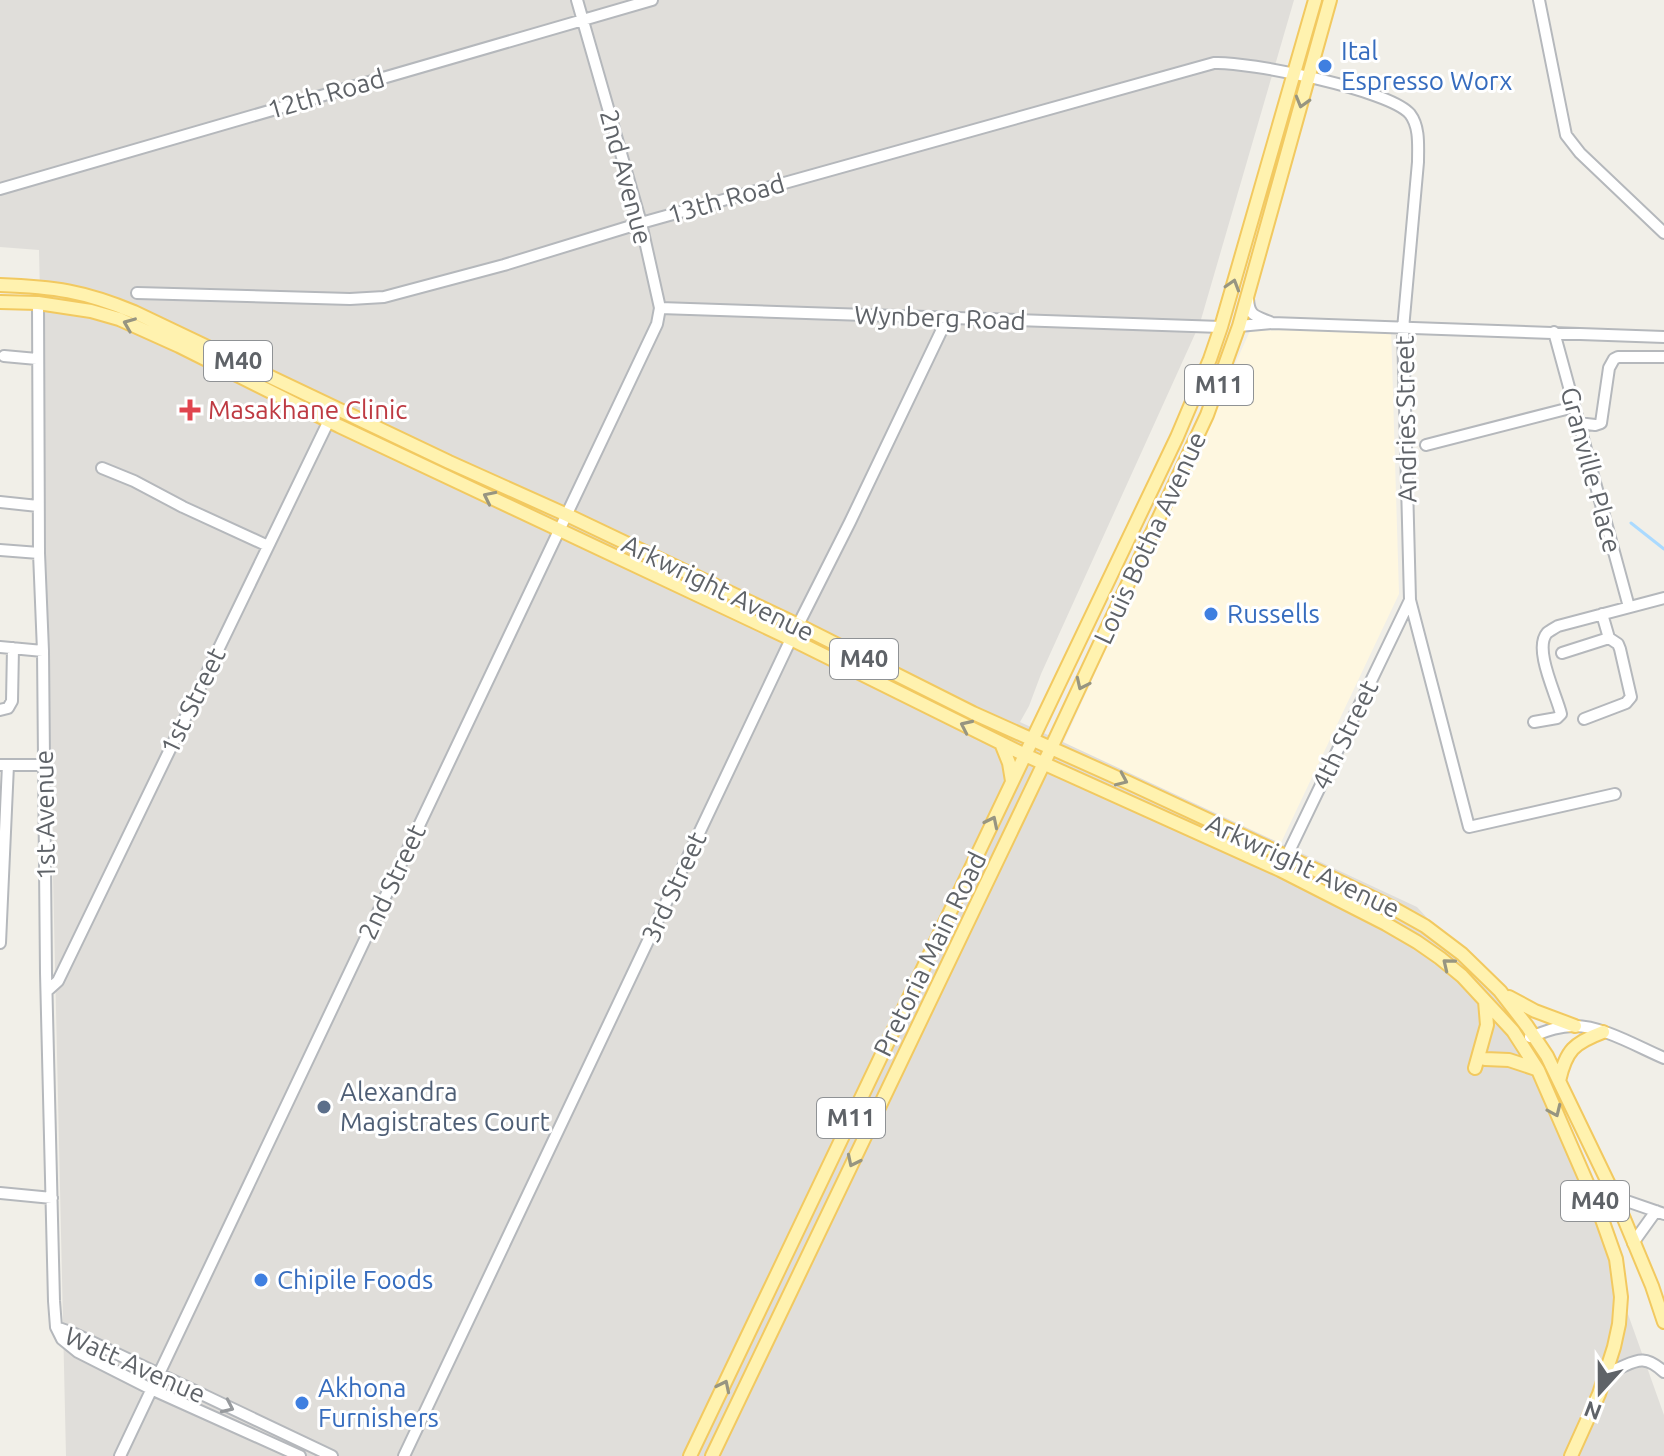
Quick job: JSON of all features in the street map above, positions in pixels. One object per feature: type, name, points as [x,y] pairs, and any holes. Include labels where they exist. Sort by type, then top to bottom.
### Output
[{"type":"main road","name":"Louis Botha Avenue","points":[[1031,739],[1177,437],[1210,359],[1315,0]]},
{"type":"main road","name":"Louis Botha Avenue","points":[[1051,748],[1207,415],[1239,326],[1330,0]]},
{"type":"main road","name":"Arkwright Avenue","points":[[0,285],[74,291],[111,302],[567,515],[945,699],[1383,902],[1425,926],[1462,954],[1500,991],[1534,1036]]},
{"type":"main road","points":[[0,302],[38,303]]},
{"type":"main road","name":"Arkwright Avenue","points":[[38,303],[91,311],[119,319],[179,346],[329,421],[791,639],[1025,755],[1280,870],[1417,942],[1462,976],[1520,1041]]},
{"type":"main road","name":"M11","points":[[1025,755],[1031,739]]},
{"type":"main road","points":[[1001,743],[1012,781]]},
{"type":"main road","name":"M11","points":[[1044,763],[1051,748]]},
{"type":"main road","name":"Pretoria Main Road","points":[[690,1456],[1025,755]]},
{"type":"main road","name":"Pretoria Main Road","points":[[712,1456],[1044,763]]},
{"type":"main road","points":[[1031,790],[1067,773]]},
{"type":"main road","points":[[1500,991],[1535,1011],[1575,1026]]},
{"type":"main road","points":[[1485,999],[1487,1025],[1480,1063],[1509,1060],[1538,1070]]},
{"type":"main road","points":[[1559,1081],[1570,1051],[1577,1044],[1603,1032]]},
{"type":"main road","name":"M40","points":[[1534,1036],[1615,1197],[1664,1322]]},
{"type":"main road","name":"M40","points":[[1520,1041],[1538,1070],[1598,1208],[1616,1259],[1621,1297],[1619,1324],[1608,1372],[1571,1456]]},
{"type":"street","name":"2nd Avenue","points":[[577,0],[641,223],[660,308]]},
{"type":"street","name":"12th Road","points":[[0,189],[652,0]]},
{"type":"street","points":[[1539,0],[1566,135],[1580,153],[1664,233]]},
{"type":"street","name":"13th Road","points":[[137,293],[384,297],[1214,63],[1231,62],[1309,77]]},
{"type":"street","name":"Andries Street","points":[[1309,77],[1392,102],[1409,113],[1416,127],[1418,162],[1403,329],[1410,600],[1469,827],[1615,794]]},
{"type":"street","points":[[1247,297],[1248,309],[1252,314],[1272,323]]},
{"type":"street","name":"1st Avenue","points":[[38,303],[38,506],[56,1327]]},
{"type":"street","name":"Wynberg Road","points":[[660,308],[1221,327]]},
{"type":"street","name":"2nd Street","points":[[120,1456],[655,331],[660,308]]},
{"type":"street","name":"3rd Street","points":[[404,1456],[791,639],[947,319]]},
{"type":"street","points":[[1239,326],[1272,323],[1664,337]]},
{"type":"street","name":"Granville Place","points":[[1554,332],[1629,607]]},
{"type":"street","points":[[4,356],[37,359]]},
{"type":"street","points":[[1578,423],[1601,423],[1609,368],[1614,359],[1664,357]]},
{"type":"street","points":[[1426,445],[1574,407]]},
{"type":"street","name":"1st Street","points":[[48,990],[58,981],[335,408]]},
{"type":"street","points":[[102,468],[268,546]]},
{"type":"street","points":[[0,502],[38,506]]},
{"type":"street","points":[[0,550],[39,553]]},
{"type":"street","points":[[1534,722],[1557,718],[1561,714],[1544,658],[1543,643],[1548,632],[1558,626],[1664,598]]},
{"type":"street","name":"4th Street","points":[[1280,870],[1410,600]]},
{"type":"street","points":[[1584,719],[1626,703],[1631,697],[1620,649],[1609,638],[1602,614]]},
{"type":"street","points":[[1562,653],[1609,638]]},
{"type":"street","points":[[0,647],[43,651]]},
{"type":"street","points":[[0,710],[11,705],[13,648]]},
{"type":"street","points":[[0,943],[4,765],[44,765]]},
{"type":"street","points":[[1520,1041],[1554,1029],[1575,1026],[1603,1032],[1664,1058]]},
{"type":"street","points":[[1,1194],[52,1198]]},
{"type":"street","points":[[1615,1197],[1660,1212],[1633,1243]]},
{"type":"street","name":"Watt Avenue","points":[[56,1327],[332,1456]]},
{"type":"street","name":"Watt Avenue","points":[[56,1327],[62,1339],[78,1352],[151,1389],[300,1456]]},
{"type":"street","points":[[1608,1372],[1634,1360],[1644,1359],[1664,1372]]},
{"type":"shaded area","points":[[0,0],[1294,0],[1200,323],[1020,722],[1417,907],[1524,1023],[1664,1415],[1664,1456],[66,1456],[39,250],[0,247]]},
{"type":"shaded area","points":[[1391,327],[1399,594],[1278,849],[1063,744],[1250,331]]},
{"type":"waterway","points":[[1631,523],[1664,549]]},
{"type":"place","name":"Ital Espresso Worx","points":[[1325,66]]},
{"type":"place","name":"Masakhane Clinic","points":[[190,410]]},
{"type":"place","name":"Russells","points":[[1211,614]]},
{"type":"place","name":"Alexandra Magistrates Court","points":[[324,1107]]},
{"type":"place","name":"Chipile Foods","points":[[261,1280]]},
{"type":"place","name":"Akhona Furnishers","points":[[302,1403]]}]
